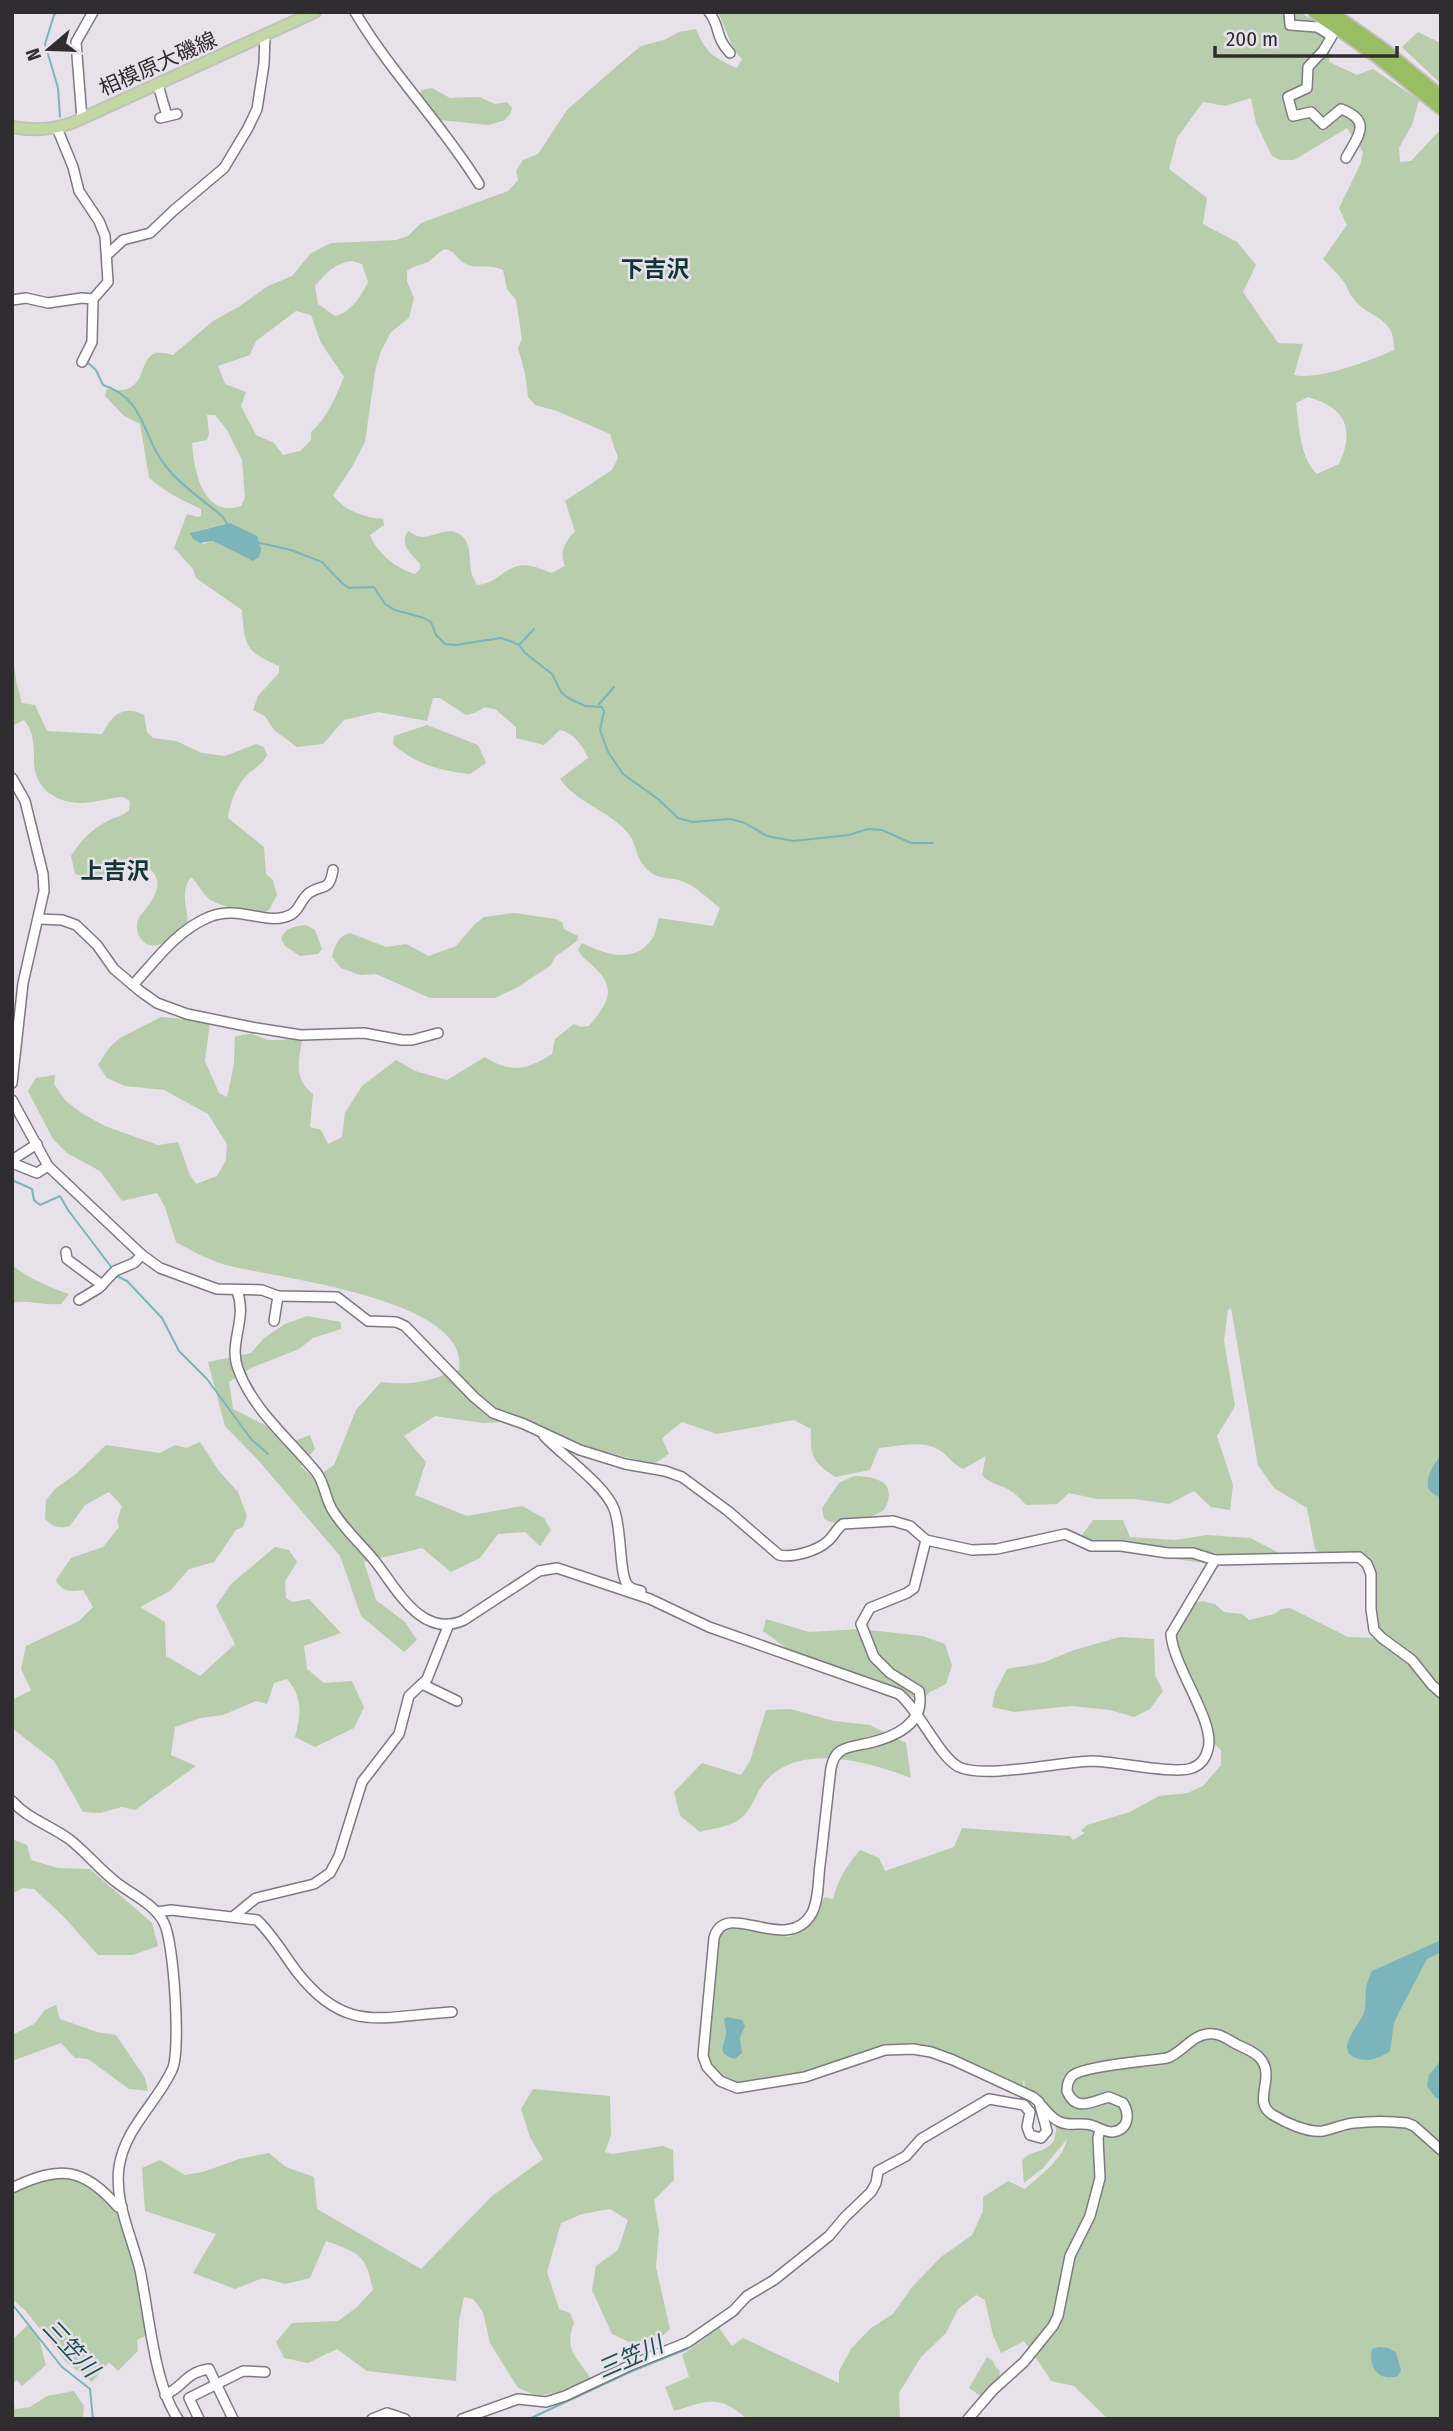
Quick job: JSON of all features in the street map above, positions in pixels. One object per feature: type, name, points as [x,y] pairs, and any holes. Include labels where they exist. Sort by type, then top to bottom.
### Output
[{"type":"highway","points":[[1315,12],[1378,57],[1441,108]]},
{"type":"highway","points":[[1331,12],[1384,50],[1441,97]]},
{"type":"main road","name":"相模原大磯線","points":[[12,127],[39,130],[57,128],[82,119],[315,12]]},
{"type":"street","points":[[82,119],[76,41],[93,12]]},
{"type":"street","points":[[355,12],[388,63],[462,156],[480,184]]},
{"type":"street","points":[[709,12],[716,21],[718,37],[730,53]]},
{"type":"street","points":[[1289,12],[1290,25],[1317,27],[1332,36],[1324,51],[1308,67],[1307,88],[1288,97],[1293,116],[1311,112],[1322,124],[1342,109],[1354,114],[1362,131],[1346,158]]},
{"type":"street","points":[[107,255],[123,240],[150,233],[224,168],[257,109],[265,36]]},
{"type":"street","points":[[158,85],[168,116]]},
{"type":"street","points":[[57,128],[73,167],[79,191],[99,221],[105,236],[108,282],[93,299],[92,342],[82,362]]},
{"type":"street","points":[[12,300],[26,298],[48,303],[93,299]]},
{"type":"street","points":[[12,778],[25,801],[43,874],[44,891],[23,983],[12,1083]]},
{"type":"street","points":[[133,985],[178,935],[193,925],[222,912],[234,911],[271,919],[289,916],[297,911],[309,893],[325,888],[331,882],[333,870]]},
{"type":"street","points":[[39,919],[62,920],[76,925],[93,939],[114,969],[133,985],[157,1003],[187,1014],[301,1035],[364,1033],[412,1040],[438,1033]]},
{"type":"street","points":[[12,1100],[48,1166],[142,1255],[160,1268],[217,1289],[262,1290],[278,1296],[337,1297],[368,1321],[396,1322],[405,1326],[493,1413],[580,1450],[682,1477],[728,1511],[779,1555],[786,1556],[821,1546],[831,1539],[843,1524],[893,1521],[910,1526],[926,1540],[979,1550],[997,1549],[1065,1534],[1091,1546],[1193,1553],[1215,1560],[1359,1557],[1367,1564],[1371,1574],[1374,1630],[1412,1660],[1441,1693]]},
{"type":"street","points":[[12,1161],[37,1144]]},
{"type":"street","points":[[12,1161],[37,1173],[48,1166]]},
{"type":"street","points":[[66,1252],[67,1259],[102,1285]]},
{"type":"street","points":[[79,1300],[102,1285],[115,1271],[130,1266],[142,1255]]},
{"type":"street","points":[[237,1291],[242,1306],[234,1349],[236,1363],[254,1398],[316,1472],[333,1511],[408,1605],[424,1618],[449,1624],[464,1620],[539,1571],[550,1567],[565,1570],[650,1599],[709,1627],[899,1694],[917,1713],[950,1760],[959,1767],[974,1771],[1090,1761],[1121,1762],[1177,1770],[1191,1769],[1201,1763],[1208,1751],[1209,1734],[1176,1654],[1171,1634],[1215,1560]]},
{"type":"street","points":[[274,1321],[278,1296]]},
{"type":"street","points":[[540,1432],[606,1493],[620,1526],[622,1574],[625,1582],[630,1587],[650,1594],[650,1599]]},
{"type":"street","points":[[926,1540],[914,1588],[870,1608],[861,1624],[874,1657],[890,1673],[919,1692],[917,1713],[908,1727],[901,1731],[873,1742],[845,1748],[834,1758],[817,1895],[810,1916],[789,1930],[774,1930],[733,1921],[724,1924],[716,1933],[703,2046],[704,2060],[720,2081],[737,2088],[805,2077],[885,2050],[922,2050],[953,2060],[1027,2094],[1039,2102],[1058,2122],[1089,2124],[1111,2132],[1126,2124],[1127,2109],[1123,2102],[1109,2097],[1085,2105],[1073,2102],[1069,2097],[1067,2085],[1074,2073],[1167,2059],[1175,2056],[1195,2038],[1210,2033],[1257,2054],[1262,2060],[1267,2070],[1262,2097],[1264,2105],[1272,2114],[1314,2131],[1352,2123],[1407,2123],[1415,2126],[1441,2150]]},
{"type":"street","points":[[234,1916],[256,1898],[314,1884],[330,1873],[339,1856],[362,1782],[397,1738],[409,1696],[431,1672],[449,1624]]},
{"type":"street","points":[[422,1684],[457,1701]]},
{"type":"street","points":[[12,1801],[21,1811],[69,1840],[115,1881],[157,1912],[164,1921],[170,1944],[176,2057],[168,2079],[126,2140],[118,2177],[122,2207],[139,2267],[165,2395],[178,2419]]},
{"type":"street","points":[[157,1912],[171,1910],[257,1920],[316,1995],[334,2008],[357,2016],[377,2018],[452,2012]]},
{"type":"street","points":[[462,2419],[518,2399],[546,2402],[553,2400],[631,2365],[678,2348],[733,2311],[747,2296],[774,2280],[820,2243],[871,2192],[878,2171],[906,2156],[921,2139],[981,2103],[996,2099],[1028,2108],[1028,2132],[1035,2138],[1041,2138],[1048,2126],[1039,2102]]},
{"type":"street","points":[[968,2419],[993,2390],[1024,2362],[1053,2326],[1058,2315],[1070,2256],[1090,2216],[1100,2178],[1100,2130]]},
{"type":"street","points":[[12,2188],[53,2174],[75,2173],[94,2183],[118,2207],[122,2207]]},
{"type":"street","points":[[165,2395],[179,2389],[189,2374],[209,2369],[233,2419]]},
{"type":"street","points":[[199,2419],[189,2398],[243,2371],[265,2372]]},
{"type":"street","points":[[372,2419],[387,2413],[405,2419]]},
{"type":"green space","points":[[718,12],[1300,12],[1332,33],[1329,62],[1357,75],[1373,69],[1419,100],[1412,125],[1399,148],[1400,162],[1411,161],[1441,129],[1441,2419],[1108,2419],[1074,2386],[1051,2381],[1024,2341],[1001,2353],[993,2335],[985,2300],[976,2295],[958,2309],[946,2333],[921,2357],[899,2393],[900,2419],[747,2419],[720,2402],[704,2402],[674,2411],[665,2387],[689,2377],[682,2355],[719,2328],[732,2346],[743,2338],[839,2383],[839,2371],[851,2349],[871,2328],[893,2314],[912,2287],[941,2257],[972,2235],[983,2211],[983,2197],[1008,2181],[1025,2189],[1056,2160],[1067,2139],[1043,2168],[1024,2183],[1024,2158],[1048,2147],[1055,2138],[1056,2128],[1052,2114],[1025,2088],[1024,2079],[1022,2088],[949,2055],[921,2046],[894,2046],[803,2074],[737,2086],[722,2080],[706,2057],[716,1947],[721,1930],[730,1925],[789,1937],[805,1926],[825,1897],[833,1899],[843,1873],[860,1850],[879,1858],[885,1871],[954,1847],[962,1828],[1070,1836],[1073,1840],[1085,1833],[1081,1831],[1087,1825],[1130,1812],[1159,1796],[1188,1793],[1203,1786],[1221,1765],[1221,1750],[1213,1743],[1184,1674],[1176,1640],[1180,1621],[1193,1604],[1202,1601],[1215,1604],[1224,1612],[1242,1614],[1249,1620],[1290,1608],[1348,1637],[1376,1638],[1371,1562],[1358,1553],[1319,1554],[1315,1549],[1307,1508],[1274,1488],[1258,1465],[1231,1308],[1228,1310],[1224,1341],[1235,1406],[1217,1436],[1233,1485],[1230,1510],[1211,1507],[1194,1491],[1169,1504],[1134,1499],[1097,1499],[1069,1493],[1057,1504],[1026,1505],[1011,1491],[982,1475],[986,1456],[963,1469],[934,1447],[919,1444],[879,1448],[870,1470],[835,1477],[821,1467],[814,1457],[811,1429],[794,1420],[717,1434],[682,1422],[662,1438],[669,1454],[654,1464],[527,1432],[519,1424],[482,1423],[435,1416],[404,1436],[426,1462],[415,1495],[467,1516],[522,1506],[544,1518],[551,1530],[540,1546],[525,1532],[498,1534],[480,1558],[451,1572],[422,1548],[364,1562],[376,1600],[405,1622],[417,1640],[404,1652],[361,1616],[340,1556],[258,1460],[225,1426],[208,1362],[251,1353],[264,1338],[285,1324],[307,1316],[341,1322],[341,1329],[313,1338],[299,1349],[251,1368],[229,1382],[233,1409],[267,1426],[286,1444],[310,1435],[315,1449],[301,1466],[314,1479],[334,1465],[356,1410],[381,1382],[421,1382],[459,1370],[455,1346],[435,1325],[405,1309],[327,1285],[223,1264],[176,1242],[165,1207],[157,1193],[122,1201],[100,1171],[67,1153],[53,1139],[28,1091],[36,1078],[55,1075],[54,1084],[66,1101],[105,1126],[158,1145],[178,1142],[196,1184],[217,1176],[226,1160],[227,1144],[208,1114],[164,1090],[125,1086],[107,1078],[98,1065],[109,1048],[120,1038],[161,1017],[210,1021],[205,1061],[219,1093],[227,1097],[234,1064],[235,1037],[253,1034],[268,1040],[302,1041],[300,1076],[313,1094],[310,1127],[321,1130],[328,1144],[342,1137],[345,1113],[362,1086],[396,1060],[415,1071],[447,1080],[485,1057],[503,1066],[519,1068],[534,1064],[552,1054],[555,1039],[574,1024],[589,1026],[605,1003],[608,989],[601,974],[579,952],[582,943],[600,951],[628,955],[645,947],[652,939],[659,918],[713,926],[720,908],[689,884],[653,874],[643,864],[628,833],[575,794],[560,779],[588,758],[570,734],[560,730],[544,745],[516,738],[516,727],[495,709],[485,707],[466,715],[440,698],[433,698],[427,721],[378,712],[344,720],[323,744],[297,747],[274,730],[265,716],[253,710],[258,696],[279,673],[279,666],[259,656],[249,646],[244,632],[242,610],[196,578],[193,569],[174,548],[187,514],[201,516],[201,509],[153,482],[149,477],[140,424],[124,416],[105,396],[107,389],[121,390],[136,383],[150,356],[156,353],[173,355],[213,321],[268,286],[292,276],[311,253],[331,243],[396,240],[408,236],[421,223],[508,191],[518,180],[516,171],[523,160],[538,154],[567,110],[641,46],[664,40],[679,32],[696,29],[711,53],[737,68],[742,59],[731,44]],"holes":[[[1251,98],[1256,123],[1272,156],[1280,160],[1294,160],[1347,128],[1363,152],[1361,163],[1339,208],[1347,225],[1323,259],[1344,282],[1358,304],[1388,326],[1394,350],[1330,372],[1294,375],[1303,344],[1278,343],[1243,292],[1256,265],[1237,242],[1203,224],[1207,198],[1169,169],[1177,138],[1203,102],[1225,106]],[[449,250],[469,265],[503,270],[507,289],[516,300],[522,339],[518,348],[528,397],[535,405],[557,411],[610,434],[618,458],[612,470],[565,501],[575,531],[564,547],[565,566],[551,573],[522,565],[489,582],[477,585],[464,538],[449,531],[423,537],[408,531],[405,545],[420,564],[420,569],[415,574],[408,572],[388,559],[377,548],[370,535],[384,525],[383,519],[355,512],[337,501],[333,495],[365,442],[375,371],[381,351],[391,332],[409,318],[414,298],[407,281],[407,271],[428,262],[441,251]],[[352,261],[362,264],[368,282],[351,308],[335,316],[318,304],[315,286],[340,264]],[[296,311],[311,315],[321,343],[344,377],[327,414],[311,432],[311,440],[300,451],[283,455],[274,443],[256,435],[241,406],[246,392],[225,384],[218,366],[250,355],[256,341]],[[1308,397],[1331,407],[1344,422],[1346,440],[1339,464],[1317,474],[1307,460],[1301,442],[1296,403]],[[207,415],[215,415],[227,430],[242,460],[245,498],[241,506],[218,506],[203,490],[198,479],[192,443],[207,440]],[[230,523],[248,533],[223,544],[212,541],[204,544],[193,539],[193,532]]]},
{"type":"green space","points":[[1418,32],[1441,43],[1441,84],[1402,47]]},
{"type":"green space","points":[[432,88],[450,98],[479,97],[495,104],[507,102],[512,108],[505,120],[489,125],[440,120],[420,103],[421,90]]},
{"type":"green space","points":[[12,652],[22,703],[35,705],[47,731],[102,734],[114,717],[124,711],[130,711],[144,715],[147,732],[153,738],[176,741],[202,753],[225,756],[256,744],[264,747],[267,755],[238,787],[228,818],[264,847],[266,874],[273,880],[277,895],[269,910],[247,911],[215,902],[207,897],[191,877],[185,894],[188,923],[164,943],[151,945],[139,936],[137,926],[157,888],[158,883],[153,872],[141,863],[116,876],[103,879],[75,874],[71,856],[79,845],[97,828],[127,812],[130,801],[123,797],[70,802],[45,789],[35,772],[30,729],[24,720],[12,726]]},
{"type":"green space","points":[[427,725],[478,745],[486,763],[470,774],[449,771],[419,761],[393,744],[394,736]]},
{"type":"green space","points":[[514,913],[556,919],[562,922],[564,929],[578,936],[577,941],[555,957],[551,965],[518,987],[495,998],[430,998],[376,974],[360,975],[341,968],[332,957],[340,939],[350,933],[386,947],[406,944],[429,956],[456,946],[484,917]]},
{"type":"green space","points":[[306,925],[315,930],[322,949],[318,954],[300,956],[285,946],[281,938],[291,928]]},
{"type":"green space","points":[[12,1265],[39,1282],[69,1294],[61,1304],[12,1303]]},
{"type":"green space","points":[[200,1442],[219,1471],[238,1492],[247,1516],[243,1527],[236,1530],[214,1562],[189,1569],[170,1591],[140,1607],[165,1622],[166,1656],[200,1676],[235,1644],[216,1606],[231,1584],[275,1547],[289,1550],[297,1562],[285,1581],[286,1598],[293,1602],[309,1599],[341,1633],[304,1646],[307,1669],[324,1683],[352,1681],[364,1707],[354,1728],[315,1747],[295,1737],[299,1706],[292,1686],[287,1679],[274,1683],[267,1704],[256,1701],[223,1715],[200,1718],[175,1727],[171,1755],[196,1766],[135,1810],[122,1807],[100,1813],[83,1812],[54,1761],[12,1728],[12,1700],[31,1690],[21,1669],[26,1646],[79,1621],[93,1607],[83,1590],[67,1590],[56,1580],[71,1558],[103,1547],[119,1527],[117,1521],[122,1506],[109,1492],[85,1505],[70,1526],[59,1527],[45,1519],[46,1500],[106,1445],[160,1453],[175,1445],[186,1448]]},
{"type":"green space","points":[[854,1476],[878,1480],[887,1487],[888,1501],[884,1510],[854,1522],[838,1523],[824,1519],[822,1508],[839,1483]]},
{"type":"green space","points":[[1093,1520],[1123,1520],[1130,1537],[1175,1540],[1207,1535],[1250,1538],[1291,1559],[1269,1564],[1219,1565],[1093,1548],[1084,1542],[1082,1535]]},
{"type":"green space","points":[[766,1619],[809,1632],[860,1629],[923,1636],[945,1644],[952,1665],[946,1684],[921,1700],[789,1650],[763,1631]]},
{"type":"green space","points":[[1120,1637],[1154,1639],[1155,1675],[1163,1691],[1150,1709],[1134,1717],[1110,1710],[1071,1706],[1014,1712],[992,1707],[995,1692],[1007,1669],[1042,1663],[1074,1650]]},
{"type":"green space","points":[[790,1709],[834,1721],[870,1725],[906,1743],[911,1778],[856,1761],[815,1758],[779,1769],[765,1782],[745,1814],[737,1821],[700,1832],[680,1816],[674,1792],[702,1763],[741,1775],[750,1761],[766,1710]]},
{"type":"green space","points":[[12,1839],[27,1845],[31,1860],[58,1868],[90,1869],[152,1923],[158,1946],[133,1955],[98,1955],[34,1889],[23,1888],[12,1894]]},
{"type":"green space","points":[[56,2005],[60,2019],[97,2032],[116,2035],[145,2078],[148,2091],[129,2089],[88,2059],[75,2058],[61,2043],[12,2061],[12,2035],[34,2024],[45,2010]]},
{"type":"green space","points":[[533,2089],[610,2096],[611,2135],[605,2152],[612,2154],[663,2146],[673,2150],[674,2180],[654,2200],[659,2230],[656,2267],[670,2329],[653,2344],[631,2343],[612,2334],[592,2290],[596,2266],[618,2250],[628,2220],[610,2209],[582,2214],[561,2223],[547,2272],[559,2309],[570,2313],[574,2323],[571,2347],[591,2379],[566,2390],[538,2396],[518,2388],[490,2343],[483,2312],[473,2299],[464,2297],[459,2321],[456,2381],[367,2371],[337,2349],[308,2363],[284,2358],[276,2342],[292,2323],[338,2321],[356,2308],[373,2290],[367,2269],[359,2256],[326,2241],[310,2278],[285,2284],[263,2278],[235,2289],[193,2273],[216,2234],[145,2211],[142,2168],[160,2160],[185,2175],[269,2153],[286,2167],[314,2177],[317,2209],[421,2269],[492,2196],[543,2159],[530,2137],[521,2109]]},
{"type":"green space","points":[[75,2177],[104,2195],[120,2214],[137,2275],[149,2334],[137,2340],[138,2351],[118,2371],[109,2362],[92,2382],[66,2362],[25,2310],[12,2299],[12,2190],[27,2182]]},
{"type":"green space","points":[[29,2324],[39,2339],[46,2365],[22,2386],[17,2380],[12,2384],[12,2340]]},
{"type":"green space","points":[[987,2357],[999,2369],[1000,2377],[982,2397],[969,2388]]},
{"type":"green space","points":[[74,2391],[84,2406],[83,2419],[12,2419],[12,2396],[15,2409],[30,2407],[47,2396]]},
{"type":"water","points":[[230,523],[257,536],[261,549],[259,557],[253,561],[213,541],[200,543],[193,539],[190,533]]},
{"type":"water","points":[[1441,1456],[1441,1498],[1431,1492],[1428,1482]]},
{"type":"water","points":[[1441,1940],[1441,1952],[1427,1959],[1394,2023],[1390,2051],[1367,2060],[1351,2055],[1347,2050],[1348,2043],[1365,2009],[1366,1987],[1372,1971]]},
{"type":"water","points":[[727,2017],[742,2020],[745,2026],[740,2038],[742,2053],[735,2059],[728,2057],[723,2051],[726,2036],[724,2019]]},
{"type":"water","points":[[1441,2060],[1441,2101],[1427,2086],[1429,2075]]},
{"type":"water","points":[[1379,2347],[1396,2352],[1401,2370],[1398,2376],[1385,2377],[1376,2372],[1371,2356],[1372,2349]]},
{"type":"waterway","points":[[58,12],[54,15],[45,44],[58,88],[60,117]]},
{"type":"waterway","points":[[89,358],[87,362],[96,370],[103,385],[117,391],[136,410],[153,446],[168,469],[222,516],[228,525]]},
{"type":"waterway","points":[[260,543],[291,550],[322,562],[349,588],[374,587],[385,604],[431,622],[436,635],[445,644],[501,638],[519,645],[552,674],[561,692],[568,698],[585,706],[602,707],[604,711],[600,730],[608,752],[623,774],[658,799],[678,818],[692,822],[730,819],[745,823],[767,836],[793,841],[849,835],[868,829],[882,830],[911,843],[933,843]]},
{"type":"waterway","points":[[520,644],[534,629]]},
{"type":"waterway","points":[[599,704],[614,687]]},
{"type":"waterway","points":[[12,1180],[32,1189],[34,1200],[40,1205],[60,1196],[112,1268]]},
{"type":"waterway","points":[[117,1276],[127,1281],[162,1318],[179,1351],[207,1379],[251,1439],[268,1454]]},
{"type":"waterway","name":"三笠川","points":[[12,2304],[62,2367],[90,2389],[93,2419]]},
{"type":"waterway","name":"三笠川","points":[[529,2419],[687,2349],[739,2313]]},
{"type":"district","name":"下吉沢","points":[[655,269]]},
{"type":"district","name":"上吉沢","points":[[115,871]]}]
